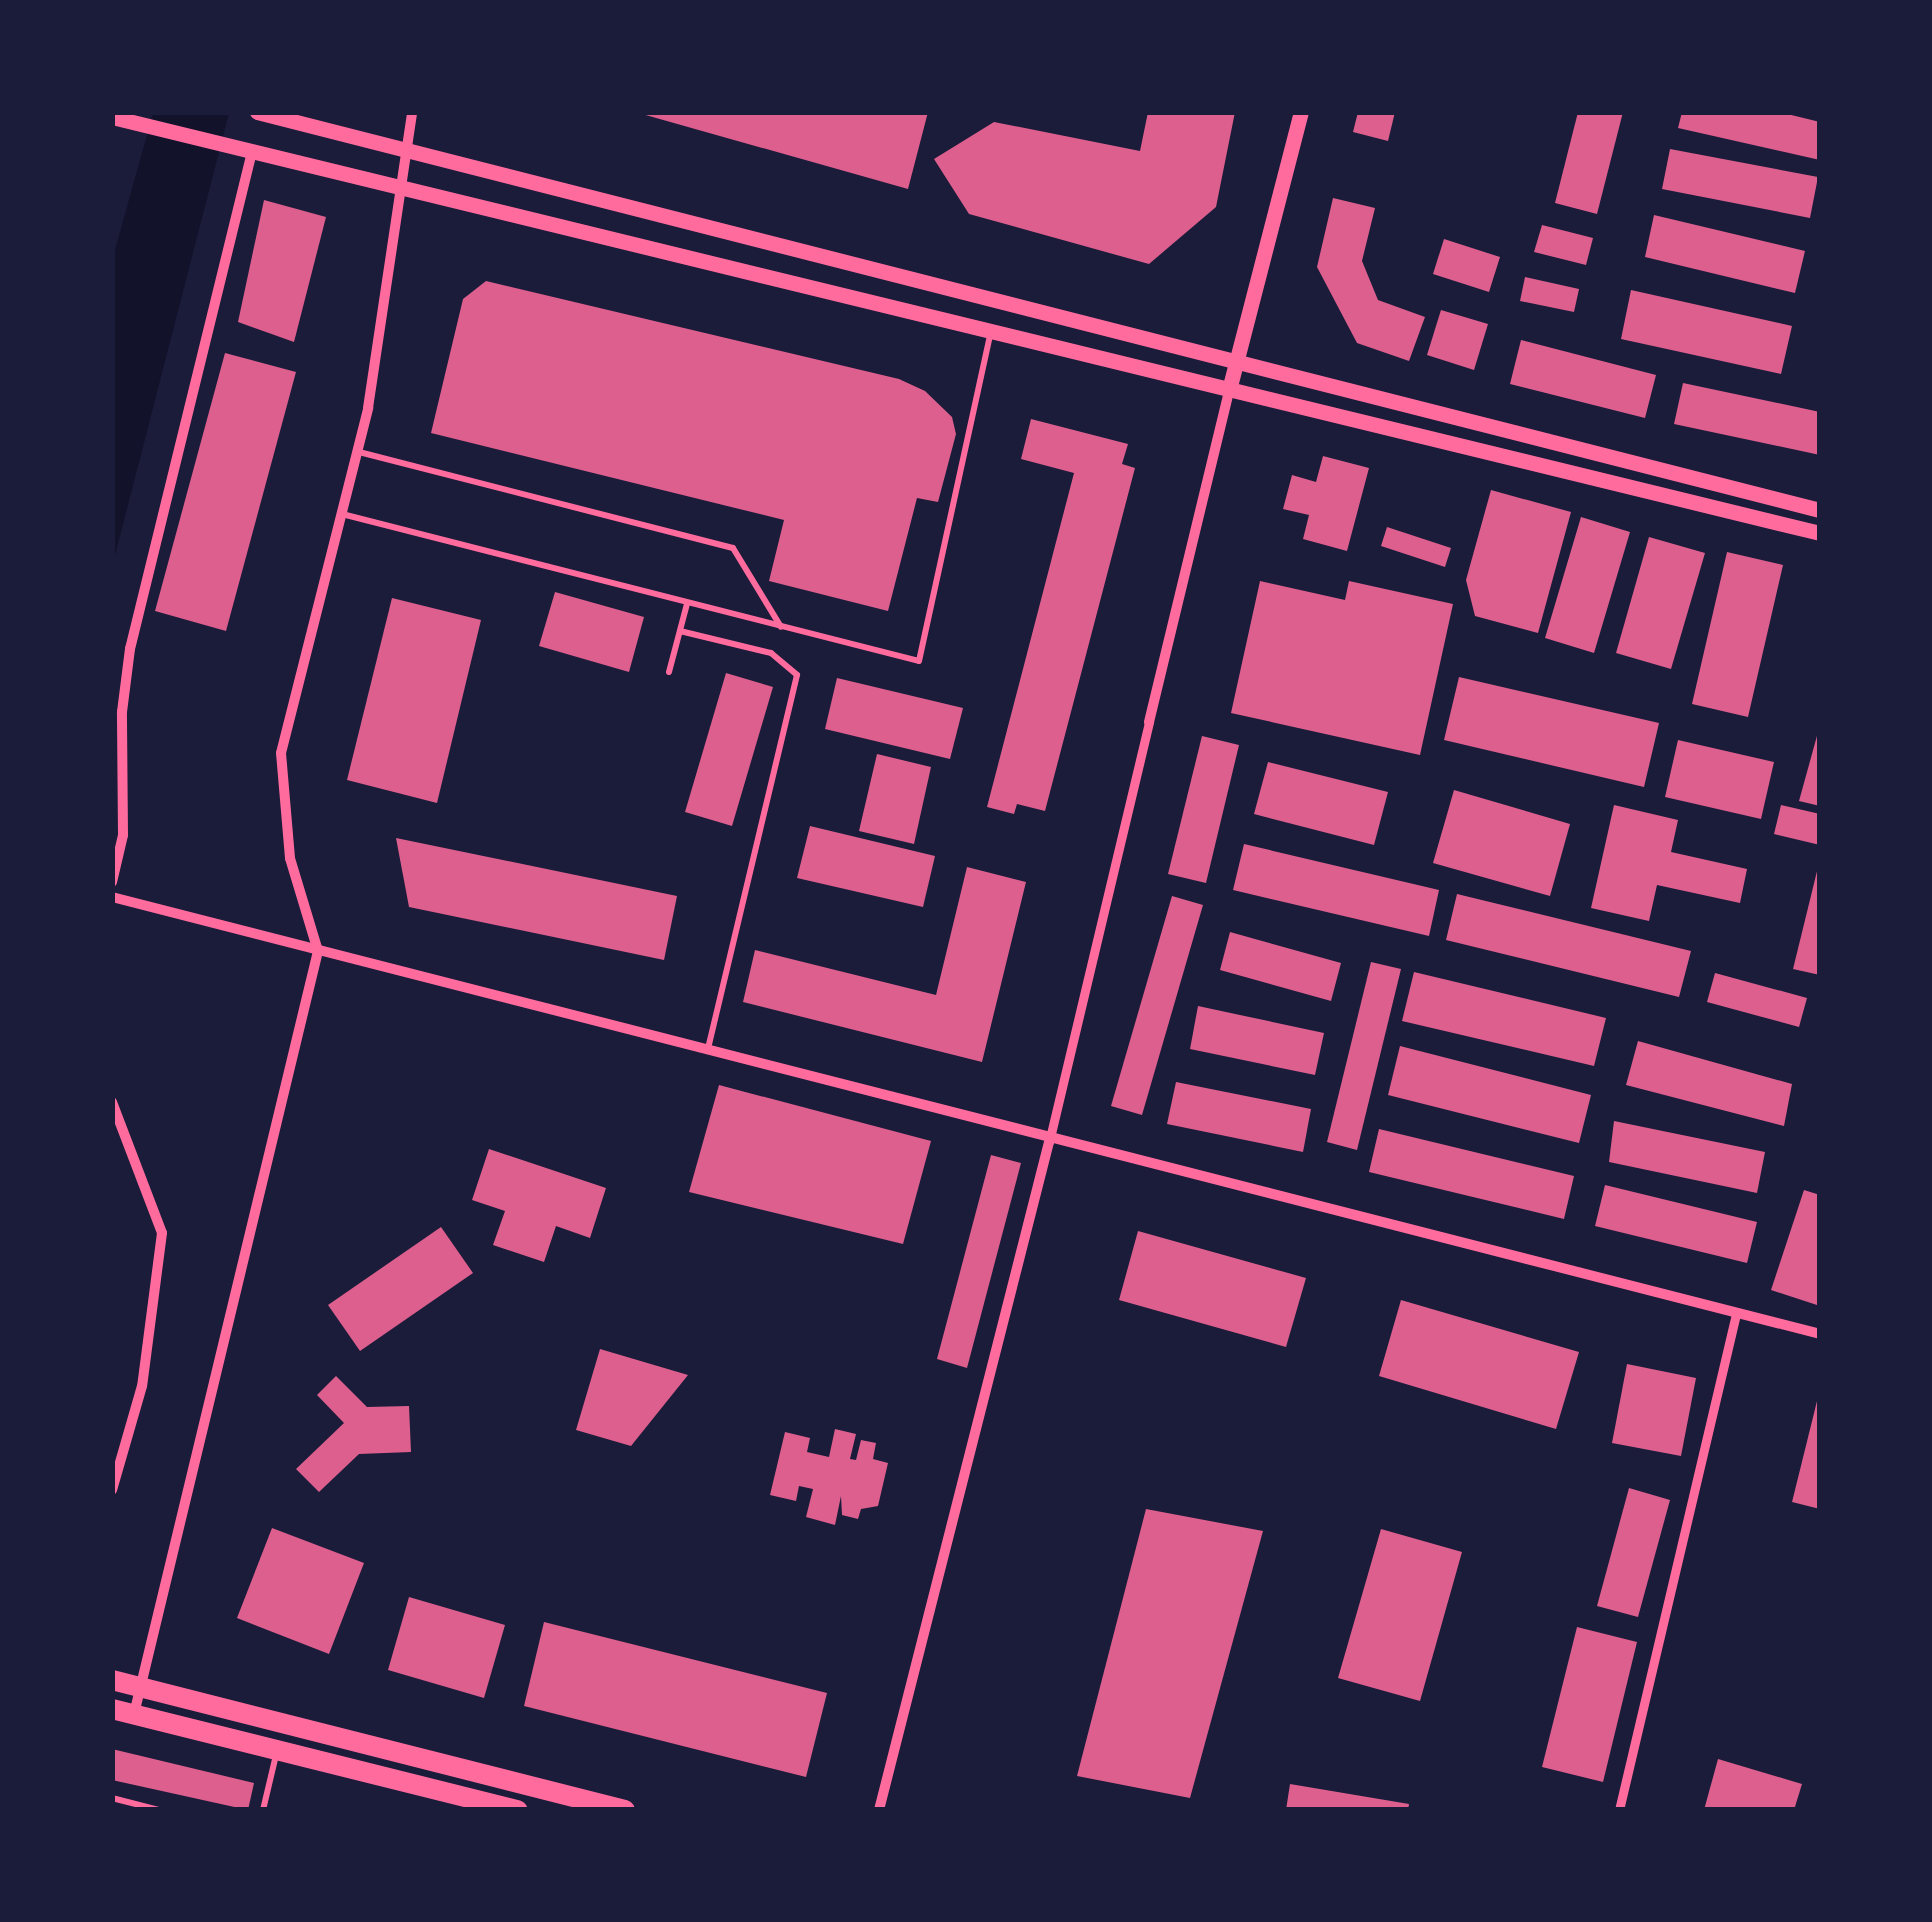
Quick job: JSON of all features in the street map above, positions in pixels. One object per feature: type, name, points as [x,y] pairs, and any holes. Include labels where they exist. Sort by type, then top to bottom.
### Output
[{"type":"main road","points":[[112,1680],[625,1810]]},
{"type":"main road","points":[[112,1709],[518,1810]]},
{"type":"street","points":[[134,1714],[318,951],[290,858],[281,753],[359,452],[412,112]]},
{"type":"street","points":[[879,1810],[1049,1142],[1236,358],[1301,112]]},
{"type":"street","points":[[260,113],[1236,358],[1820,510]]},
{"type":"street","points":[[112,117],[992,328],[1820,533]]},
{"type":"street","points":[[112,882],[122,835],[122,712],[130,649],[252,152]]},
{"type":"street","points":[[112,897],[1049,1142],[1820,1334]]},
{"type":"street","points":[[112,1102],[162,1233],[142,1386],[112,1490]]},
{"type":"street","points":[[1620,1810],[1736,1314]]},
{"type":"lane","points":[[342,514],[919,660],[992,328]]},
{"type":"lane","points":[[359,452],[733,548],[782,628]]},
{"type":"lane","points":[[668,672],[687,604]]},
{"type":"lane","points":[[680,631],[771,653],[797,675],[708,1051]]},
{"type":"lane","points":[[263,1810],[277,1750]]},
{"type":"lane","points":[[112,1798],[159,1810]]},
{"type":"shaded area","points":[[153,113],[229,113],[113,563],[112,261]]},
{"type":"building","points":[[635,112],[928,112],[908,189]]},
{"type":"building","points":[[1148,112],[1235,112],[1216,207],[1149,264],[969,214],[934,159],[994,122],[1140,151]]},
{"type":"building","points":[[1358,112],[1395,112],[1388,141],[1353,132]]},
{"type":"building","points":[[1578,112],[1623,112],[1597,214],[1555,203]]},
{"type":"building","points":[[1682,112],[1779,112],[1820,122],[1820,160],[1678,128]]},
{"type":"building","points":[[1670,149],[1818,177],[1810,218],[1662,189]]},
{"type":"building","points":[[1333,198],[1375,208],[1362,261],[1378,300],[1425,317],[1409,361],[1357,343],[1317,267]]},
{"type":"building","points":[[264,200],[326,217],[294,342],[238,322]]},
{"type":"building","points":[[1654,215],[1805,251],[1795,293],[1645,257]]},
{"type":"building","points":[[1542,225],[1593,238],[1586,265],[1534,252]]},
{"type":"building","points":[[1444,239],[1500,257],[1489,292],[1433,274]]},
{"type":"building","points":[[1525,277],[1579,289],[1574,312],[1520,301]]},
{"type":"building","points":[[486,281],[899,379],[925,391],[952,417],[956,434],[938,502],[917,498],[888,611],[769,581],[784,520],[431,433],[463,299]]},
{"type":"building","points":[[1631,290],[1792,326],[1781,374],[1621,339]]},
{"type":"building","points":[[1441,310],[1488,324],[1474,370],[1427,355]]},
{"type":"building","points":[[1521,340],[1656,375],[1645,418],[1510,384]]},
{"type":"building","points":[[225,353],[296,372],[226,631],[155,611]]},
{"type":"building","points":[[1683,383],[1820,412],[1820,455],[1674,424]]},
{"type":"building","points":[[1031,419],[1128,444],[1122,464],[1135,468],[1045,811],[1017,804],[1014,814],[987,807],[1074,473],[1021,459]]},
{"type":"building","points":[[1323,456],[1369,468],[1347,551],[1303,539],[1309,515],[1283,509],[1292,475],[1316,482]]},
{"type":"building","points":[[1491,490],[1571,512],[1538,633],[1475,616],[1466,580]]},
{"type":"building","points":[[1581,517],[1630,532],[1594,653],[1545,638]]},
{"type":"building","points":[[1387,527],[1451,548],[1445,567],[1381,546]]},
{"type":"building","points":[[1649,537],[1705,553],[1671,669],[1616,653]]},
{"type":"building","points":[[1727,552],[1783,565],[1748,717],[1692,704]]},
{"type":"building","points":[[1260,581],[1345,600],[1349,581],[1453,604],[1420,755],[1231,713]]},
{"type":"building","points":[[555,592],[644,617],[629,672],[539,646]]},
{"type":"building","points":[[392,598],[481,620],[437,803],[347,780]]},
{"type":"building","points":[[726,673],[773,687],[732,826],[685,812]]},
{"type":"building","points":[[1459,677],[1659,723],[1644,787],[1444,740]]},
{"type":"building","points":[[837,678],[963,708],[950,759],[825,729]]},
{"type":"building","points":[[1820,725],[1820,806],[1799,801]]},
{"type":"building","points":[[1202,736],[1239,745],[1206,883],[1168,874]]},
{"type":"building","points":[[1678,740],[1774,762],[1761,819],[1665,797]]},
{"type":"building","points":[[877,754],[931,767],[914,844],[859,831]]},
{"type":"building","points":[[1268,762],[1388,792],[1374,845],[1254,814]]},
{"type":"building","points":[[1454,790],[1570,824],[1550,896],[1433,863]]},
{"type":"building","points":[[1614,805],[1678,820],[1671,852],[1747,869],[1740,903],[1657,885],[1649,921],[1591,908]]},
{"type":"building","points":[[1781,805],[1820,814],[1820,845],[1774,834]]},
{"type":"building","points":[[810,826],[935,856],[923,907],[797,878]]},
{"type":"building","points":[[396,838],[677,896],[664,960],[409,907]]},
{"type":"building","points":[[1244,844],[1439,890],[1429,936],[1233,890]]},
{"type":"building","points":[[1820,859],[1820,975],[1793,969]]},
{"type":"building","points":[[967,867],[1026,882],[982,1062],[743,1002],[755,950],[936,995]]},
{"type":"building","points":[[1457,894],[1691,951],[1679,997],[1446,940]]},
{"type":"building","points":[[1172,896],[1203,905],[1142,1115],[1111,1106]]},
{"type":"building","points":[[1230,932],[1341,963],[1331,1001],[1220,970]]},
{"type":"building","points":[[1371,962],[1401,969],[1357,1150],[1327,1142]]},
{"type":"building","points":[[1414,972],[1606,1018],[1594,1066],[1402,1021]]},
{"type":"building","points":[[1715,973],[1807,998],[1799,1027],[1707,1002]]},
{"type":"building","points":[[1198,1006],[1324,1033],[1315,1075],[1190,1049]]},
{"type":"building","points":[[1638,1041],[1792,1084],[1784,1126],[1626,1085]]},
{"type":"building","points":[[1400,1046],[1591,1095],[1579,1143],[1388,1095]]},
{"type":"building","points":[[1176,1082],[1311,1109],[1303,1152],[1167,1124]]},
{"type":"building","points":[[719,1085],[931,1141],[903,1244],[689,1192]]},
{"type":"building","points":[[1614,1121],[1765,1152],[1757,1193],[1609,1162]]},
{"type":"building","points":[[1379,1129],[1574,1176],[1564,1219],[1369,1172]]},
{"type":"building","points":[[489,1149],[606,1188],[590,1238],[556,1226],[544,1262],[493,1245],[505,1211],[472,1200]]},
{"type":"building","points":[[991,1155],[1021,1163],[967,1368],[937,1359]]},
{"type":"building","points":[[1605,1185],[1757,1222],[1747,1263],[1595,1226]]},
{"type":"building","points":[[1804,1190],[1820,1195],[1820,1306],[1771,1290]]},
{"type":"building","points":[[441,1227],[473,1273],[360,1351],[328,1305]]},
{"type":"building","points":[[1138,1231],[1306,1278],[1286,1347],[1119,1300]]},
{"type":"building","points":[[1401,1300],[1579,1352],[1556,1429],[1379,1376]]},
{"type":"building","points":[[600,1349],[688,1375],[631,1446],[576,1430]]},
{"type":"building","points":[[1627,1364],[1696,1378],[1681,1456],[1612,1443]]},
{"type":"building","points":[[336,1376],[367,1407],[409,1406],[411,1452],[359,1454],[319,1492],[296,1469],[344,1423],[317,1395]]},
{"type":"building","points":[[1820,1397],[1820,1509],[1792,1502]]},
{"type":"building","points":[[835,1429],[856,1434],[850,1459],[856,1460],[861,1440],[876,1443],[873,1459],[888,1463],[878,1506],[861,1509],[858,1519],[842,1515],[841,1496],[835,1525],[806,1517],[813,1489],[799,1486],[796,1501],[770,1495],[785,1432],[810,1438],[807,1452],[829,1457]]},
{"type":"building","points":[[1629,1488],[1670,1500],[1638,1617],[1597,1606]]},
{"type":"building","points":[[1146,1509],[1263,1531],[1190,1798],[1077,1776]]},
{"type":"building","points":[[272,1528],[364,1563],[329,1654],[237,1618]]},
{"type":"building","points":[[1381,1529],[1462,1552],[1420,1701],[1338,1678]]},
{"type":"building","points":[[409,1597],[505,1625],[484,1698],[388,1670]]},
{"type":"building","points":[[544,1622],[827,1693],[806,1777],[524,1706]]},
{"type":"building","points":[[1577,1627],[1637,1642],[1603,1782],[1542,1767]]},
{"type":"building","points":[[112,1749],[254,1783],[248,1810],[112,1780]]},
{"type":"building","points":[[1718,1759],[1802,1784],[1794,1810],[1704,1810]]},
{"type":"building","points":[[1290,1784],[1409,1804],[1408,1810],[1286,1810]]}]
